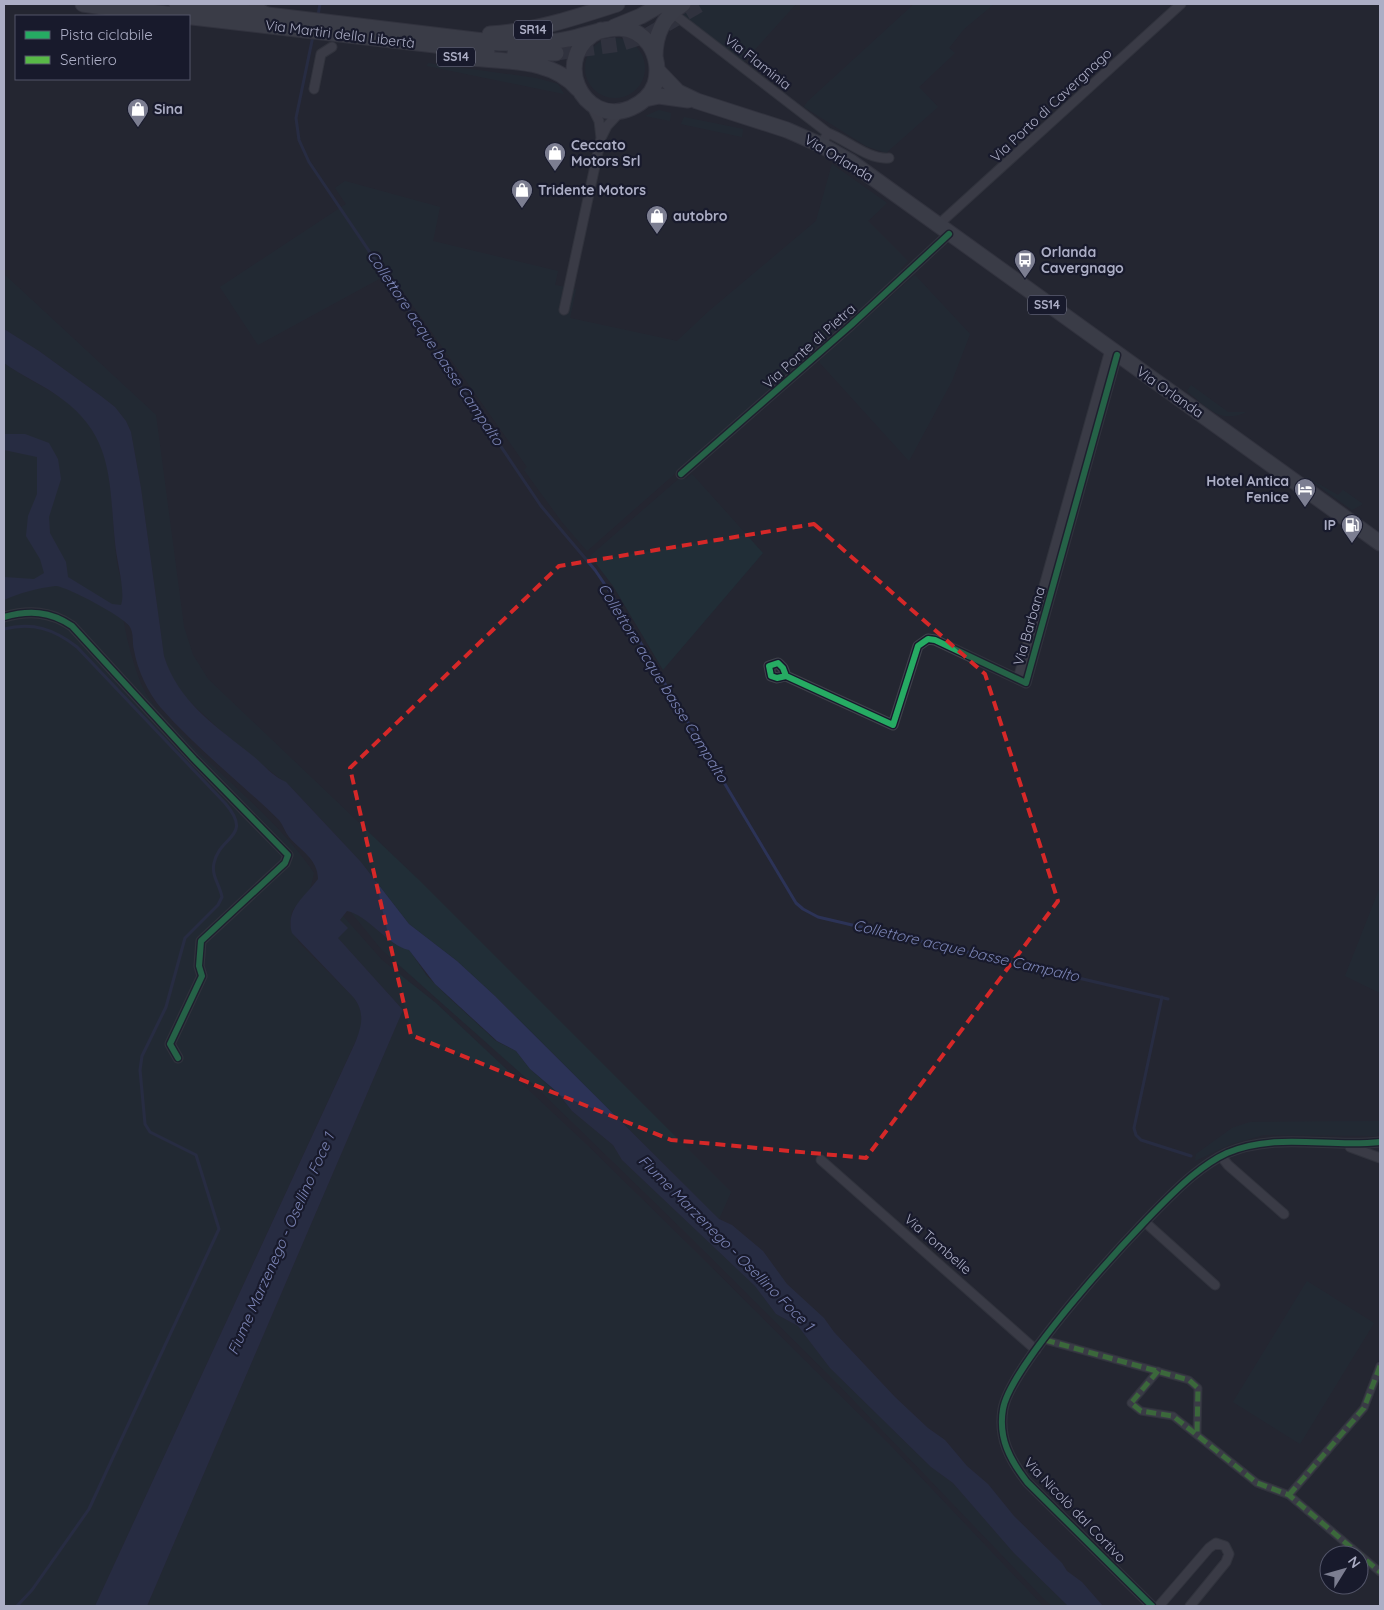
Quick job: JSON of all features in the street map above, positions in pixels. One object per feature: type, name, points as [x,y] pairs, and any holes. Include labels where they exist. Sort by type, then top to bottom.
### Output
[{"type":"main road","points":[[83,4],[151,15]]},
{"type":"main road","name":"SS14","points":[[177,4],[232,7],[287,17],[302,29]]},
{"type":"main road","name":"SR14","points":[[446,35],[481,35],[529,30],[556,24],[617,4]]},
{"type":"main road","points":[[585,97],[574,73],[575,59],[585,41],[608,29],[672,6]]},
{"type":"main road","points":[[645,99],[655,83],[659,31],[672,6]]},
{"type":"main road","name":"Via Martiri della Libertà","points":[[123,9],[177,15]]},
{"type":"main road","name":"Via Martiri della Libertà","points":[[190,16],[302,29]]},
{"type":"main road","name":"SS14","points":[[190,23],[302,29],[326,35],[548,67],[565,75],[585,97],[601,109],[621,111],[634,107],[645,99]]},
{"type":"main road","name":"SS14","points":[[326,35],[446,35],[500,43],[529,43],[568,40],[608,29],[628,29],[640,35],[649,45],[656,63]]},
{"type":"main road","name":"Via Martiri della Libertà","points":[[326,35],[498,52],[556,53]]},
{"type":"main road","name":"Via Orlanda","points":[[656,63],[678,92],[697,101],[825,139],[876,180],[944,230],[1380,543]]},
{"type":"main road","name":"Via Orlanda","points":[[645,99],[659,96],[697,101]]},
{"type":"street","points":[[254,4],[266,11],[287,17]]},
{"type":"street","name":"Via Porto di Cavergnago","points":[[944,230],[1182,4]]},
{"type":"street","name":"Via Flaminia","points":[[672,6],[796,108],[825,139],[842,138],[874,157],[889,158]]},
{"type":"street","points":[[314,89],[326,35]]},
{"type":"street","points":[[564,310],[600,138],[599,121],[585,97]]},
{"type":"street","points":[[600,138],[607,126],[621,111]]},
{"type":"street","name":"Via Ponte di Pietra","points":[[680,474],[852,325],[944,230]]},
{"type":"street","name":"Via Barbana","points":[[786,676],[892,725],[918,646],[928,639],[934,640],[1018,679],[1113,352]]},
{"type":"street","points":[[4,617],[39,612],[56,617],[72,626],[194,759],[288,855],[285,863],[201,941],[199,966],[202,976],[170,1044],[178,1058]]},
{"type":"street","name":"Via Nicolò dal Cortivo","points":[[1152,1606],[1027,1482],[1013,1464],[1002,1427],[1003,1409],[1009,1390],[1036,1350],[1146,1223],[1190,1178],[1222,1156],[1239,1149],[1266,1143],[1292,1141],[1335,1144],[1380,1142]]},
{"type":"street","name":"Via Nicolò dal Cortivo","points":[[1335,1144],[1380,1158]]},
{"type":"street","points":[[1222,1156],[1228,1165],[1284,1214]]},
{"type":"street","name":"Via Tombelle","points":[[821,1160],[1036,1350]]},
{"type":"street","points":[[1146,1223],[1215,1284]]},
{"type":"street","points":[[1045,1340],[1189,1380],[1198,1388],[1197,1435]]},
{"type":"street","points":[[1289,1495],[1364,1408],[1380,1366]]},
{"type":"street","points":[[1158,1372],[1131,1403],[1141,1411],[1172,1416],[1257,1483],[1289,1495],[1380,1572]]},
{"type":"street","points":[[1159,1606],[1209,1548],[1216,1543],[1225,1546],[1229,1554],[1226,1562],[1190,1606]]},
{"type":"highlighted area","points":[[814,524],[985,674],[1058,901],[866,1158],[671,1140],[411,1035],[350,768],[559,566]]},
{"type":"shaded area","points":[[692,4],[796,4],[742,64],[686,20],[682,10]]},
{"type":"shaded area","points":[[914,4],[994,4],[964,29],[949,48],[955,53],[919,87],[938,107],[886,153],[866,146],[804,107],[807,102]]},
{"type":"shaded area","points":[[615,38],[632,43],[640,51],[645,68],[640,85],[632,93],[615,98],[598,93],[590,85],[585,68],[590,51],[598,43]]},
{"type":"shaded area","points":[[428,63],[536,78],[558,84],[564,94],[427,66]]},
{"type":"shaded area","points":[[659,110],[671,113],[670,121],[645,116]]},
{"type":"shaded area","points":[[684,117],[743,129],[742,137],[681,124]]},
{"type":"shaded area","points":[[832,164],[887,203],[868,221],[908,261],[901,268],[904,272],[587,551],[562,522],[524,470],[527,467],[390,273],[258,345],[220,287],[346,204],[335,188],[345,181],[440,207],[433,241],[558,271],[555,285],[576,289],[570,318],[677,341],[709,311],[816,221]]},
{"type":"shaded area","points":[[4,274],[156,415],[184,627],[193,655],[208,679],[418,879],[731,1192],[719,1219],[495,996],[457,961],[409,924],[361,862],[292,788],[232,741],[185,697],[171,677],[164,656],[141,488],[131,432],[126,421],[115,407],[39,351],[4,329]]},
{"type":"shaded area","points":[[915,275],[970,334],[952,381],[909,461],[820,363],[820,360]]},
{"type":"shaded area","points":[[4,363],[76,409],[95,432],[103,449],[107,467],[117,563],[123,589],[122,604],[126,635],[132,659],[146,695],[161,714],[200,754],[269,819],[314,873],[310,890],[292,911],[290,925],[299,943],[354,998],[360,1008],[362,1019],[362,1027],[95,1606],[4,1606]]},
{"type":"shaded area","points":[[1191,385],[1228,412],[1246,412],[1228,416],[1214,412],[1187,391]]},
{"type":"shaded area","points":[[692,474],[763,553],[663,670],[613,586],[590,556],[682,476],[686,479]]},
{"type":"shaded area","points":[[1305,476],[1338,495],[1343,490],[1363,504],[1352,510]]},
{"type":"shaded area","points":[[1380,887],[1380,993],[1345,976]]},
{"type":"shaded area","points":[[350,911],[393,942],[409,949],[427,976],[443,992],[496,1041],[516,1051],[530,1069],[556,1092],[572,1111],[613,1145],[622,1160],[755,1286],[776,1314],[798,1326],[830,1368],[931,1467],[953,1483],[1013,1552],[1068,1606],[1052,1606],[1046,1601],[837,1383],[681,1228],[536,1087],[382,950]]},
{"type":"shaded area","points":[[343,916],[382,960],[436,1003],[585,1143],[692,1248],[890,1445],[1043,1606],[147,1606],[403,1010],[338,938],[340,920]]},
{"type":"shaded area","points":[[1380,1121],[1378,1136],[1264,1135],[1231,1144],[1195,1161],[1196,1154],[1232,1128],[1250,1122]]},
{"type":"shaded area","points":[[1307,1281],[1374,1323],[1300,1444],[1233,1402]]},
{"type":"water","name":"Fiume Marzenego - Osellino Foce 1","points":[[4,329],[39,351],[101,396],[115,407],[126,421],[131,432],[141,488],[164,656],[170,672],[189,700],[213,724],[272,774],[286,782],[361,862],[409,924],[457,961],[495,996],[719,1219],[732,1225],[763,1251],[787,1284],[824,1318],[834,1332],[895,1397],[928,1428],[945,1440],[967,1466],[988,1484],[1014,1516],[1062,1563],[1067,1571],[1082,1582],[1103,1606],[1068,1606],[1013,1552],[953,1483],[931,1467],[830,1368],[798,1326],[776,1314],[755,1286],[622,1160],[613,1145],[572,1111],[557,1092],[530,1069],[516,1051],[497,1041],[435,984],[409,950],[393,943],[363,918],[347,911],[340,920],[348,928],[338,938],[403,1010],[147,1606],[95,1606],[355,1043],[361,1025],[361,1014],[354,998],[292,933],[291,917],[294,910],[318,879],[312,860],[289,837],[279,820],[189,737],[156,702],[140,673],[130,627],[107,610],[61,587],[35,589],[4,600],[4,577],[34,579],[44,573],[40,559],[26,536],[28,516],[37,494],[37,457],[4,450],[4,434],[25,434],[49,443],[58,459],[61,479],[49,517],[50,533],[66,562],[68,577],[112,604],[121,605],[122,592],[109,481],[100,445],[91,429],[79,414],[62,399],[4,363]]},
{"type":"waterway","name":"Collettore acque basse Campalto","points":[[318,15],[320,4]]},
{"type":"waterway","name":"Collettore acque basse Campalto","points":[[313,36],[296,118],[299,140],[309,162],[541,506],[595,570],[612,595],[796,903],[818,917],[1168,999]]},
{"type":"waterway","points":[[4,629],[24,626],[43,629],[60,636],[77,647],[225,803],[233,814],[236,823],[236,830],[217,854],[213,868],[222,897],[218,905],[185,938],[166,1007],[142,1056],[140,1070],[145,1124],[150,1132],[196,1155],[219,1229],[89,1509],[32,1590],[17,1606]]},
{"type":"waterway","points":[[1162,997],[1134,1128],[1136,1135],[1141,1140],[1191,1156]]},
{"type":"tunnel","points":[[556,53],[620,44],[648,35],[701,4]]},
{"type":"marked path","points":[[1045,1340],[1189,1380],[1198,1388],[1197,1435]]},
{"type":"marked path","points":[[1289,1495],[1364,1408],[1380,1366]]},
{"type":"marked path","points":[[1158,1371],[1131,1403],[1141,1411],[1173,1416],[1257,1483],[1289,1495],[1380,1572]]},
{"type":"cycle path","points":[[681,474],[851,325],[949,234]]},
{"type":"cycle path","points":[[786,676],[777,678],[771,676],[769,666],[778,663],[783,668],[786,676],[893,725],[918,646],[928,639],[935,640],[1026,683],[1117,355]]},
{"type":"cycle path","points":[[4,617],[22,613],[39,613],[56,617],[72,626],[194,759],[288,855],[285,863],[201,941],[199,966],[202,976],[170,1044],[178,1058]]},
{"type":"cycle path","points":[[1152,1606],[1027,1482],[1015,1465],[1007,1448],[1002,1430],[1003,1409],[1012,1387],[1030,1358],[1056,1324],[1116,1252],[1172,1194],[1209,1163],[1227,1153],[1264,1143],[1380,1142]]},
{"type":"place","name":"Sina","points":[[138,128]]},
{"type":"place","name":"Ceccato Motors Srl","points":[[555,172]]},
{"type":"place","name":"Tridente Motors","points":[[522,209]]},
{"type":"place","name":"autobro","points":[[657,235]]},
{"type":"place","name":"Orlanda Cavergnago","points":[[1025,279]]},
{"type":"place","name":"Hotel Antica Fenice","points":[[1305,508]]},
{"type":"place","name":"IP","points":[[1352,544]]}]
